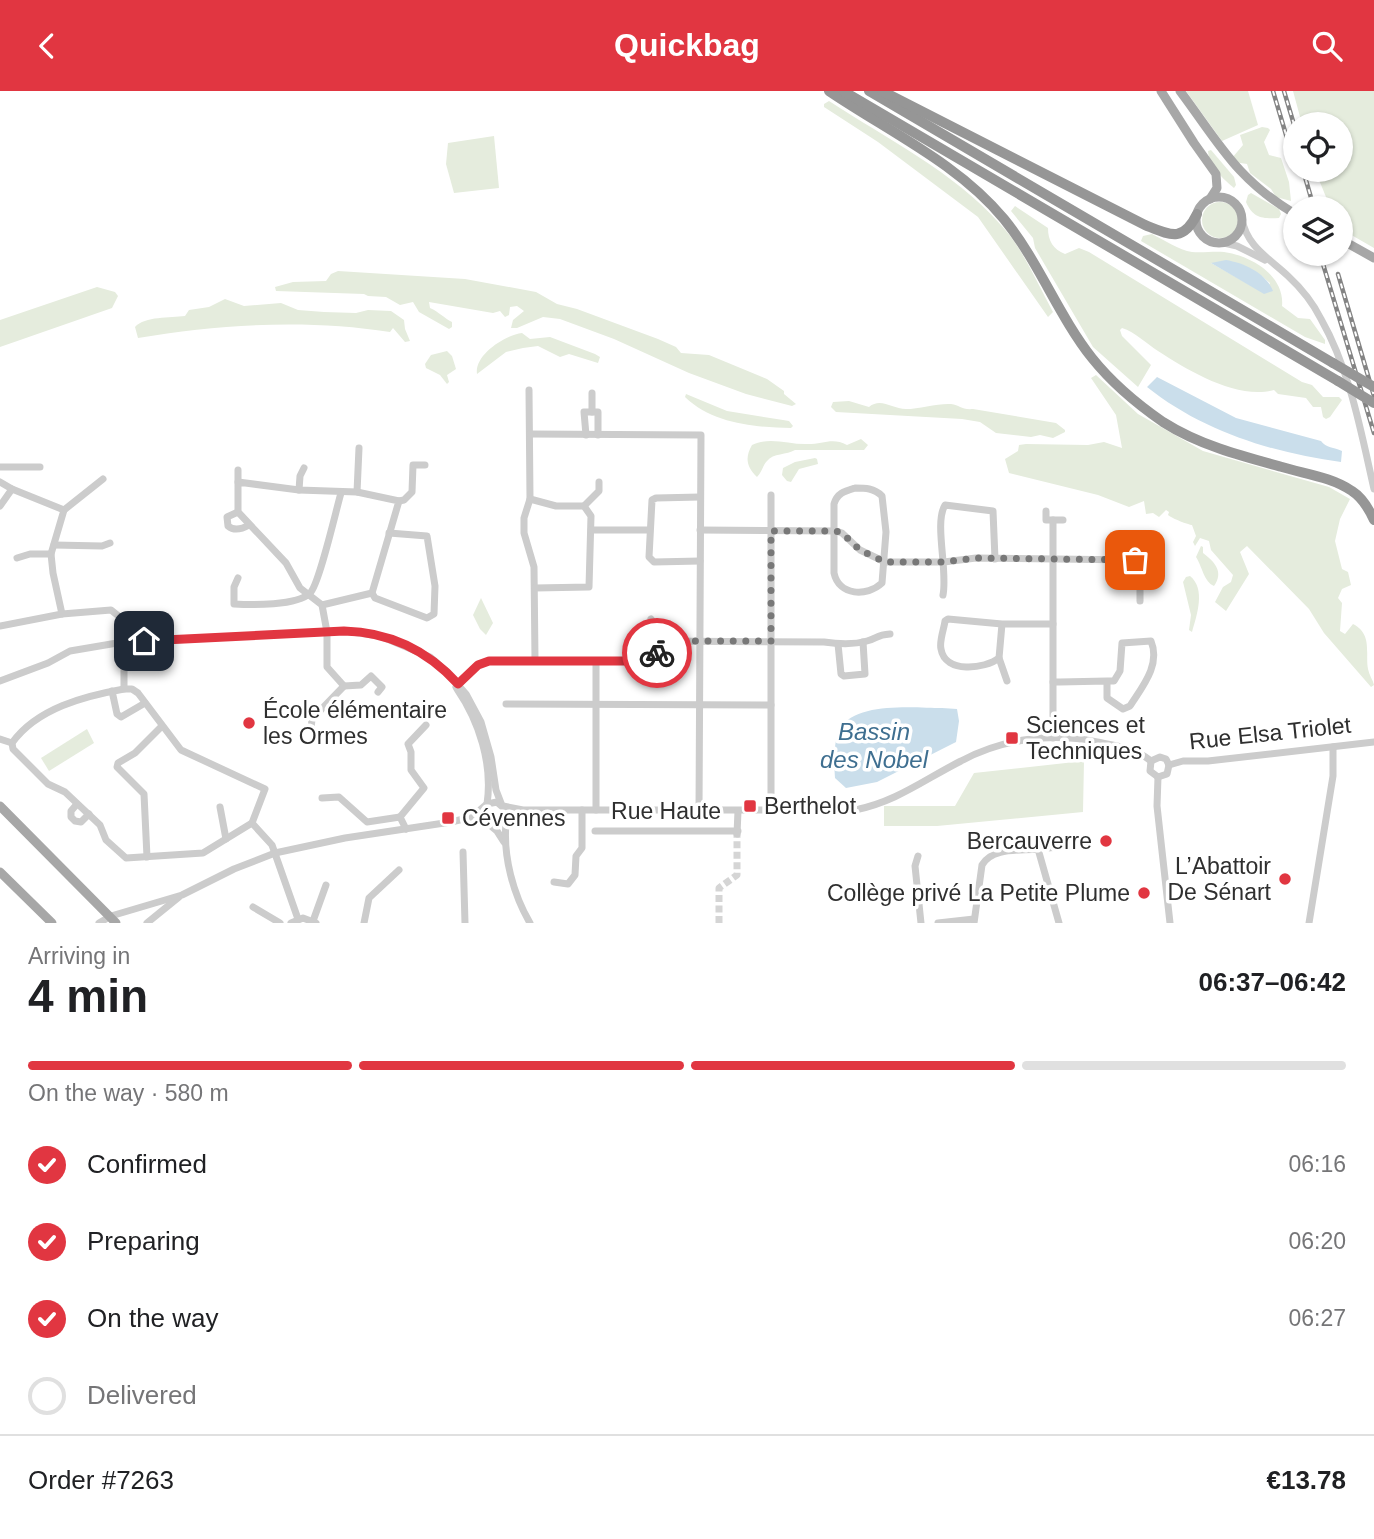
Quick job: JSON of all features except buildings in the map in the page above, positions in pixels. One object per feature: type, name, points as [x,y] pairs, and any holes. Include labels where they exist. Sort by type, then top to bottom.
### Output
[{"type":"highway","points":[[830,91],[942,164],[984,198],[1019,239],[1091,357],[1125,393],[1188,436],[1214,447],[1320,477],[1349,489],[1367,507],[1374,520]]},
{"type":"highway","points":[[843,91],[1374,403]]},
{"type":"highway","points":[[869,91],[1374,387]]},
{"type":"highway","points":[[882,91],[1167,234],[1181,234],[1187,230],[1197,214]]},
{"type":"main road","points":[[1161,91],[1216,174],[1217,188],[1210,199]]},
{"type":"main road","points":[[1174,91],[1204,125]]},
{"type":"main road","points":[[1180,91],[1243,176],[1283,206]]},
{"type":"main road","points":[[1217,197],[1233,201],[1241,214],[1241,228],[1237,235],[1224,243],[1215,243],[1201,235],[1197,228],[1197,214],[1210,199],[1217,197]]},
{"type":"main road","points":[[1353,246],[1374,258]]},
{"type":"main road","points":[[0,806],[113,920]]},
{"type":"main road","points":[[0,873],[52,923]]},
{"type":"street","points":[[1242,219],[1246,237],[1251,244],[1298,286],[1331,336],[1360,431],[1374,489]]},
{"type":"street","points":[[1224,243],[1237,246],[1278,267]]},
{"type":"street","points":[[529,390],[530,499],[524,518],[524,533],[534,567],[535,660]]},
{"type":"street","points":[[592,393],[592,412]]},
{"type":"street","points":[[586,435],[584,412],[598,412],[598,435]]},
{"type":"street","points":[[530,434],[701,435],[699,811]]},
{"type":"street","points":[[358,492],[359,448]]},
{"type":"street","points":[[238,482],[299,490],[358,492],[398,501],[404,500],[412,492],[413,465],[425,465]]},
{"type":"street","points":[[1,469],[40,467]]},
{"type":"street","points":[[299,490],[300,476],[304,468]]},
{"type":"street","points":[[238,470],[238,512],[286,563],[300,588],[322,605],[327,632],[327,667],[344,686]]},
{"type":"street","points":[[62,614],[52,573],[51,554],[64,510],[103,479]]},
{"type":"street","points":[[0,482],[64,510]]},
{"type":"street","points":[[530,499],[555,506],[584,506],[593,499],[599,482]]},
{"type":"street","points":[[855,488],[878,492],[882,496],[885,562],[883,583],[875,590],[847,591],[836,581],[834,504],[841,493],[855,488]]},
{"type":"street","points":[[0,506],[12,489]]},
{"type":"street","points":[[238,578],[234,587],[234,604],[273,603],[309,595],[318,578],[341,493]]},
{"type":"street","points":[[771,495],[771,811]]},
{"type":"street","points":[[700,561],[650,561],[649,530],[652,500],[701,497]]},
{"type":"street","points":[[389,533],[427,536],[435,586],[434,614],[427,618],[375,598],[372,593],[398,501]]},
{"type":"street","points":[[943,594],[942,509],[948,504],[993,511],[995,559]]},
{"type":"street","points":[[535,588],[589,587],[592,530],[591,516],[584,506]]},
{"type":"street","points":[[1046,511],[1046,520],[1063,520]]},
{"type":"street","points":[[238,512],[227,517],[228,526],[231,529],[242,529],[249,525]]},
{"type":"street","points":[[1053,738],[1054,520]]},
{"type":"street","points":[[592,530],[649,530]]},
{"type":"street","points":[[700,530],[836,531],[842,533],[860,550],[885,562],[944,562],[976,558],[1135,560],[1140,566],[1140,601]]},
{"type":"street","points":[[54,545],[102,546],[110,543]]},
{"type":"street","points":[[17,558],[30,554],[51,554]]},
{"type":"street","points":[[322,605],[372,593]]},
{"type":"street","points":[[0,626],[62,614],[111,610],[122,621],[124,689]]},
{"type":"street","points":[[457,686],[478,665],[489,661],[656,661],[657,628],[651,619]]},
{"type":"street","points":[[999,656],[982,667],[950,663],[944,657],[941,645],[945,621],[1053,624]]},
{"type":"street","points":[[1002,624],[999,656],[1007,681]]},
{"type":"street","points":[[0,681],[48,663],[69,651],[123,642],[327,632],[372,634],[416,650],[466,694],[481,722],[506,812],[503,820]]},
{"type":"street","points":[[657,641],[838,644],[863,642],[872,640],[877,635],[890,634]]},
{"type":"street","points":[[1053,682],[1107,681],[1114,681],[1120,671],[1122,643],[1150,641],[1153,645],[1153,668],[1130,706],[1123,709],[1107,698],[1107,681]]},
{"type":"street","points":[[838,644],[841,674],[844,676],[865,674],[863,642]]},
{"type":"street","points":[[596,661],[596,810]]},
{"type":"street","points":[[311,729],[312,719],[344,686],[361,685],[371,676],[382,688],[378,692]]},
{"type":"street","points":[[457,686],[482,742],[488,778],[482,816],[498,831],[504,842],[516,892],[530,923]]},
{"type":"street","points":[[0,739],[12,743],[17,755],[38,775],[48,784],[65,792],[89,814],[100,825],[106,840],[122,856],[203,853],[252,823],[265,789],[181,750],[138,693],[132,689],[90,696],[64,705],[37,719],[12,743]]},
{"type":"street","points":[[112,691],[117,715],[121,717],[145,703]]},
{"type":"street","points":[[506,704],[771,705]]},
{"type":"street","points":[[322,798],[338,797],[367,822],[400,817],[424,788],[411,770],[408,744],[426,725]]},
{"type":"street","points":[[147,857],[144,794],[117,767],[118,763],[135,753],[162,726]]},
{"type":"street","points":[[464,819],[494,801],[523,810],[838,811],[869,807],[905,794],[960,761],[988,749],[1016,742],[1053,738],[1092,741],[1134,750],[1152,761]]},
{"type":"street","name":"Rue Elsa Triolet","points":[[1170,765],[1183,761],[1208,761],[1374,742]]},
{"type":"street","points":[[1309,923],[1334,776],[1333,747]]},
{"type":"street","points":[[1152,761],[1160,757],[1166,759],[1170,765],[1167,774],[1158,777]]},
{"type":"street","points":[[1152,761],[1150,771],[1158,777]]},
{"type":"street","points":[[1158,777],[1157,806],[1170,923]]},
{"type":"street","points":[[77,804],[71,811],[71,817],[75,821],[80,822],[89,814]]},
{"type":"street","points":[[220,807],[226,839]]},
{"type":"street","points":[[99,923],[181,895],[234,869],[275,853],[345,838],[464,819],[497,825],[523,810]]},
{"type":"street","points":[[554,882],[568,884],[575,875],[576,856],[582,848],[582,810]]},
{"type":"street","name":"Rue Haute","points":[[595,831],[738,832],[738,811]]},
{"type":"street","points":[[400,817],[406,829]]},
{"type":"street","points":[[503,820],[506,823],[504,842]]},
{"type":"street","points":[[252,823],[272,845],[295,921],[314,922],[326,885]]},
{"type":"street","points":[[938,923],[974,921],[982,865],[986,857],[994,853],[1058,846],[1069,841]]},
{"type":"street","points":[[1038,849],[1059,923]]},
{"type":"street","points":[[463,852],[465,923]]},
{"type":"street","points":[[918,856],[915,866],[921,923]]},
{"type":"street","points":[[364,923],[369,898],[399,870]]},
{"type":"street","points":[[148,923],[181,895]]},
{"type":"street","points":[[253,907],[280,923]]},
{"type":"green space","points":[[1186,91],[1248,91],[1258,125],[1222,141]]},
{"type":"green space","points":[[1293,91],[1374,91],[1374,248],[1353,236],[1353,196],[1326,196],[1320,182],[1353,182],[1353,112],[1299,112]]},
{"type":"green space","points":[[829,101],[919,157],[982,205],[1016,244],[1053,312],[1048,317],[978,217],[878,142],[824,107]]},
{"type":"green space","points":[[1262,127],[1270,130],[1264,142],[1269,155],[1281,158],[1283,182],[1289,182],[1290,196],[1283,196],[1283,199],[1276,197],[1271,189],[1250,173],[1247,164],[1234,162],[1232,158],[1243,145],[1240,135]]},
{"type":"green space","points":[[494,136],[499,188],[454,193],[446,164],[448,143]]},
{"type":"green space","points":[[1211,150],[1234,177],[1234,188],[1214,167],[1209,157],[1208,151]]},
{"type":"green space","points":[[1251,193],[1279,209],[1279,218],[1263,218],[1255,214],[1246,202]]},
{"type":"green space","points":[[1220,202],[1233,207],[1238,220],[1233,233],[1220,238],[1207,233],[1202,220],[1207,207]]},
{"type":"green space","points":[[1015,206],[1048,228],[1052,244],[1061,252],[1065,254],[1079,248],[1089,252],[1302,382],[1312,385],[1323,397],[1339,397],[1342,400],[1326,419],[1321,407],[1313,407],[1306,398],[1278,394],[1274,390],[1245,391],[1214,382],[1184,367],[1122,328],[1122,336],[1151,365],[1138,387],[1093,347],[1035,248],[1033,238],[1011,211]]},
{"type":"green space","points":[[1152,234],[1187,251],[1224,252],[1255,263],[1265,269],[1278,285],[1282,306],[1298,318],[1310,319],[1325,344],[1305,337],[1141,241],[1143,236]],"holes":[[[1211,263],[1249,269],[1270,283],[1264,293]]]},
{"type":"green space","points":[[338,271],[465,279],[536,292],[557,304],[658,339],[676,347],[681,353],[709,355],[767,379],[796,404],[792,406],[746,394],[560,319],[543,317],[511,328],[513,320],[524,311],[517,306],[510,307],[509,315],[505,317],[500,311],[493,313],[429,302],[430,308],[452,322],[449,329],[419,312],[413,302],[400,305],[386,297],[364,294],[276,291],[275,287],[293,282],[326,281],[331,274]]},
{"type":"green space","points":[[97,287],[115,292],[118,296],[112,308],[0,347],[0,320]]},
{"type":"green space","points":[[225,299],[244,306],[281,303],[298,310],[324,312],[391,311],[404,320],[410,341],[405,342],[393,328],[390,332],[296,324],[201,329],[138,338],[135,327],[139,323],[185,316],[189,310],[209,307]]},
{"type":"green space","points":[[522,333],[530,339],[550,337],[595,354],[600,357],[598,363],[569,354],[560,357],[538,346],[506,352],[477,374],[477,367],[485,353],[507,338]]},
{"type":"green space","points":[[447,351],[452,356],[456,369],[447,375],[447,384],[440,375],[426,368],[425,364],[431,355]]},
{"type":"green space","points":[[1096,375],[1138,414],[1203,451],[1329,487],[1350,499],[1340,519],[1335,541],[1342,569],[1348,572],[1351,585],[1342,589],[1338,598],[1342,603],[1340,631],[1345,634],[1353,624],[1363,633],[1367,645],[1368,669],[1374,685],[1371,687],[1324,633],[1309,609],[1247,546],[1240,552],[1249,574],[1226,611],[1215,602],[1223,587],[1231,582],[1233,575],[1211,550],[1209,541],[1200,538],[1195,546],[1193,542],[1196,536],[1192,525],[1168,515],[1166,510],[1159,517],[1153,513],[1146,514],[1144,501],[1129,507],[1098,495],[1009,473],[1005,459],[1018,451],[1019,445],[1088,445],[1104,442],[1122,448],[1116,415],[1091,378]]},
{"type":"green space","points":[[686,394],[727,411],[789,421],[793,426],[763,427],[721,418],[696,406],[685,397]]},
{"type":"green space","points":[[849,401],[869,407],[882,403],[901,409],[951,404],[966,409],[1056,423],[1065,432],[1053,438],[1040,435],[1031,437],[996,433],[980,422],[962,419],[836,412],[831,407],[833,402]]},
{"type":"green space","points":[[861,439],[868,445],[864,450],[795,450],[770,458],[757,477],[748,462],[752,445],[759,442],[808,444],[832,441],[847,445]]},
{"type":"green space","points":[[815,458],[818,464],[799,469],[791,482],[782,475],[783,468],[795,462]]},
{"type":"green space","points":[[1201,546],[1203,553],[1217,568],[1218,576],[1214,586],[1205,577],[1196,557]]},
{"type":"green space","points":[[1190,576],[1195,581],[1199,595],[1192,632],[1189,630],[1191,615],[1183,582]]},
{"type":"green space","points":[[481,598],[493,623],[486,635],[473,615]]},
{"type":"green space","points":[[87,729],[94,743],[49,771],[41,758]]},
{"type":"green space","points":[[1084,761],[1083,812],[937,826],[884,826],[884,806],[955,806],[974,773]]},
{"type":"water","points":[[1226,260],[1254,270],[1265,279],[1273,291],[1264,294],[1211,263]]},
{"type":"water","points":[[1157,377],[1236,418],[1321,441],[1342,451],[1341,462],[1264,446],[1215,428],[1191,416],[1147,387]]},
{"type":"water","name":"Bassin des Nobel","points":[[887,708],[957,709],[959,721],[956,742],[877,782],[846,788],[835,778],[836,740],[840,729],[848,720],[872,710]]},
{"type":"tunnel","points":[[719,923],[719,888],[737,875],[737,834]]},
{"type":"railway","points":[[1273,91],[1283,125]]},
{"type":"railway","points":[[1284,91],[1290,112]]},
{"type":"railway","points":[[1306,182],[1311,196]]},
{"type":"railway","points":[[1324,266],[1374,433]]},
{"type":"railway","points":[[1338,274],[1374,396]]},
{"type":"way so far","points":[[657,653],[657,641],[771,641],[771,531],[836,531],[872,558],[885,562],[944,562],[976,558],[1135,560]]},
{"type":"place","name":"École élémentaire les Ormes","points":[[249,723]]},
{"type":"place","name":"Sciences et Techniques","points":[[1012,738]]},
{"type":"place","name":"Berthelot","points":[[750,806]]},
{"type":"place","name":"Cévennes","points":[[448,818]]},
{"type":"place","name":"Bercauverre","points":[[1106,841]]},
{"type":"place","name":"L’Abattoir De Sénart","points":[[1285,879]]},
{"type":"place","name":"Collège privé La Petite Plume","points":[[1144,893]]},
{"type":"route","points":[[144,641],[344,631],[365,633],[398,642],[430,657],[458,684],[478,665],[489,661],[656,661],[657,653]]}]
